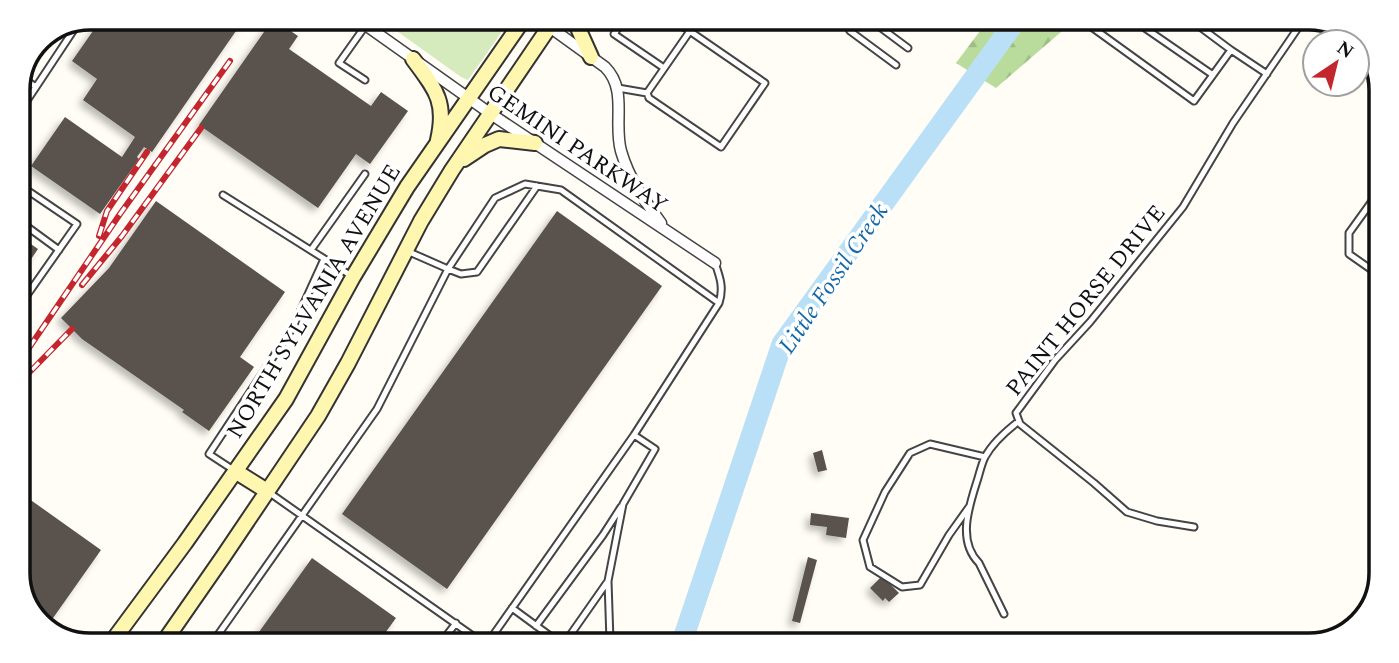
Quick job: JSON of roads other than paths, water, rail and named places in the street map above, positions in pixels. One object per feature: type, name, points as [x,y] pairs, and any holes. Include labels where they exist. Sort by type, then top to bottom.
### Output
[{"type":"main road","name":"NORTH SYLVANIA AVENUE","points":[[118,633],[286,398],[407,187],[516,30]]},
{"type":"main road","points":[[170,633],[318,416],[421,221],[543,30]]},
{"type":"main road","points":[[579,30],[592,57]]},
{"type":"main road","points":[[413,59],[435,88],[440,102],[442,124],[437,145]]},
{"type":"main road","points":[[452,170],[468,155],[499,139],[535,143]]},
{"type":"main road","points":[[235,471],[267,491]]},
{"type":"street","name":"GEMINI PARKWAY","points":[[372,30],[491,114],[715,263]]},
{"type":"street","points":[[558,30],[612,74],[618,88]]},
{"type":"street","name":"GEMINI PARKWAY","points":[[618,88],[620,147],[626,166],[635,187],[665,229]]},
{"type":"lane","points":[[357,30],[339,64],[365,80]]},
{"type":"lane","points":[[617,30],[614,34],[664,68]]},
{"type":"lane","points":[[851,30],[896,65]]},
{"type":"lane","points":[[884,30],[908,48]]},
{"type":"lane","points":[[1096,30],[1194,101],[1231,50]]},
{"type":"lane","points":[[1148,30],[1213,75]]},
{"type":"lane","points":[[1204,30],[1266,74]]},
{"type":"lane","name":"PAINT HORSE DRIVE","points":[[1194,527],[1157,521],[1127,512],[1020,424],[1016,413],[1055,360],[1090,322],[1183,206],[1233,123],[1296,30]]},
{"type":"lane","points":[[690,31],[765,83],[721,147],[649,98],[647,93],[690,31]]},
{"type":"lane","points":[[30,96],[72,33]]},
{"type":"lane","points":[[30,83],[36,87]]},
{"type":"lane","points":[[618,88],[647,93]]},
{"type":"lane","points":[[311,250],[365,174]]},
{"type":"lane","points":[[219,633],[377,409],[448,269],[495,198],[525,184],[561,190],[719,303]]},
{"type":"lane","points":[[406,251],[461,274],[477,272],[537,186]]},
{"type":"lane","points":[[30,192],[77,224],[30,291]]},
{"type":"lane","points":[[223,195],[353,277]]},
{"type":"lane","points":[[1369,205],[1349,233],[1349,254],[1369,268]]},
{"type":"lane","points":[[30,229],[59,250]]},
{"type":"lane","points":[[235,471],[209,454],[292,327],[324,259]]},
{"type":"lane","points":[[495,633],[634,435],[713,315],[721,297],[722,280],[715,263]]},
{"type":"lane","points":[[1004,614],[973,557],[966,533],[969,507],[985,457],[1001,434],[1019,421]]},
{"type":"lane","points":[[537,626],[603,535],[655,449],[634,435]]},
{"type":"lane","points":[[969,507],[920,585],[902,587],[870,567],[863,540],[885,492],[910,453],[930,444],[985,457]]},
{"type":"lane","points":[[267,491],[469,633]]},
{"type":"lane","points":[[610,633],[608,581],[623,504]]},
{"type":"lane","points":[[572,633],[608,581]]},
{"type":"lane","points":[[512,608],[546,633]]},
{"type":"lane","points":[[448,633],[456,623]]},
{"type":"waterway","name":"Little Fossil Creek","points":[[685,633],[782,344],[1009,30]]},
{"type":"railway","points":[[30,346],[120,214],[230,61]]},
{"type":"railway","points":[[82,285],[122,236],[201,128]]},
{"type":"railway","points":[[99,236],[107,211],[147,152]]},
{"type":"railway","points":[[30,372],[72,329]]}]
